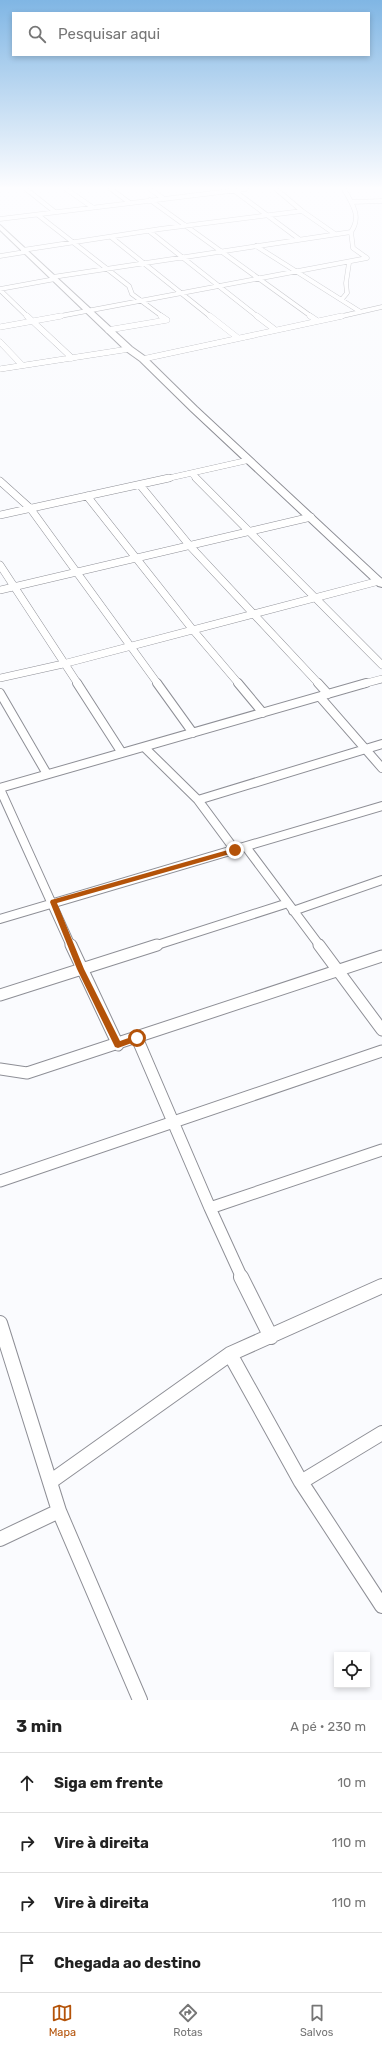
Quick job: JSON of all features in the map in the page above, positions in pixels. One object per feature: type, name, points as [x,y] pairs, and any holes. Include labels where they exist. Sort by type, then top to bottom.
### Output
[{"type":"street","points":[[43,268],[381,583]]},
{"type":"street","points":[[0,290],[54,278],[121,268]]},
{"type":"street","points":[[150,268],[238,338]]},
{"type":"street","points":[[198,268],[274,329]]},
{"type":"street","points":[[246,268],[316,320]]},
{"type":"street","points":[[294,268],[342,298],[359,311]]},
{"type":"street","points":[[0,328],[320,268]]},
{"type":"street","points":[[342,298],[347,293],[346,283],[348,268]]},
{"type":"street","points":[[108,270],[130,286],[132,294],[168,321],[108,330]]},
{"type":"street","points":[[0,290],[32,322],[72,358]]},
{"type":"street","points":[[143,360],[274,329],[382,307]]},
{"type":"street","points":[[0,342],[22,366]]},
{"type":"street","points":[[0,369],[129,349]]},
{"type":"street","points":[[0,515],[192,474],[249,460]]},
{"type":"street","points":[[192,474],[382,665]]},
{"type":"street","points":[[0,481],[30,508],[193,733]]},
{"type":"street","points":[[140,485],[190,546],[328,694]]},
{"type":"street","points":[[87,496],[193,630],[264,713]]},
{"type":"street","points":[[0,590],[311,517]]},
{"type":"street","points":[[0,565],[122,753]]},
{"type":"street","points":[[0,678],[63,664],[254,614],[381,583]]},
{"type":"street","points":[[118,1044],[80,969],[53,902],[0,788],[382,679]]},
{"type":"street","points":[[0,692],[47,774]]},
{"type":"street","points":[[320,697],[382,768]]},
{"type":"street","points":[[198,800],[382,744]]},
{"type":"street","points":[[144,747],[198,800],[235,850]]},
{"type":"street","points":[[0,919],[53,902],[246,847],[382,806]]},
{"type":"street","points":[[246,847],[382,1030]]},
{"type":"street","points":[[0,994],[382,880]]},
{"type":"street","points":[[0,1069],[27,1073],[382,956]]},
{"type":"street","points":[[137,1038],[172,1122],[237,1269],[271,1337]]},
{"type":"street","points":[[0,1182],[382,1051]]},
{"type":"street","points":[[210,1208],[382,1150]]},
{"type":"street","points":[[50,1482],[230,1354],[271,1337],[382,1286]]},
{"type":"street","points":[[0,1323],[59,1512],[140,1700]]},
{"type":"street","points":[[230,1354],[301,1482],[382,1606]]},
{"type":"street","points":[[301,1482],[382,1433]]},
{"type":"street","points":[[0,1539],[59,1512]]},
{"type":"route","points":[[137,1038],[118,1044],[80,969],[53,902],[235,850]]}]
